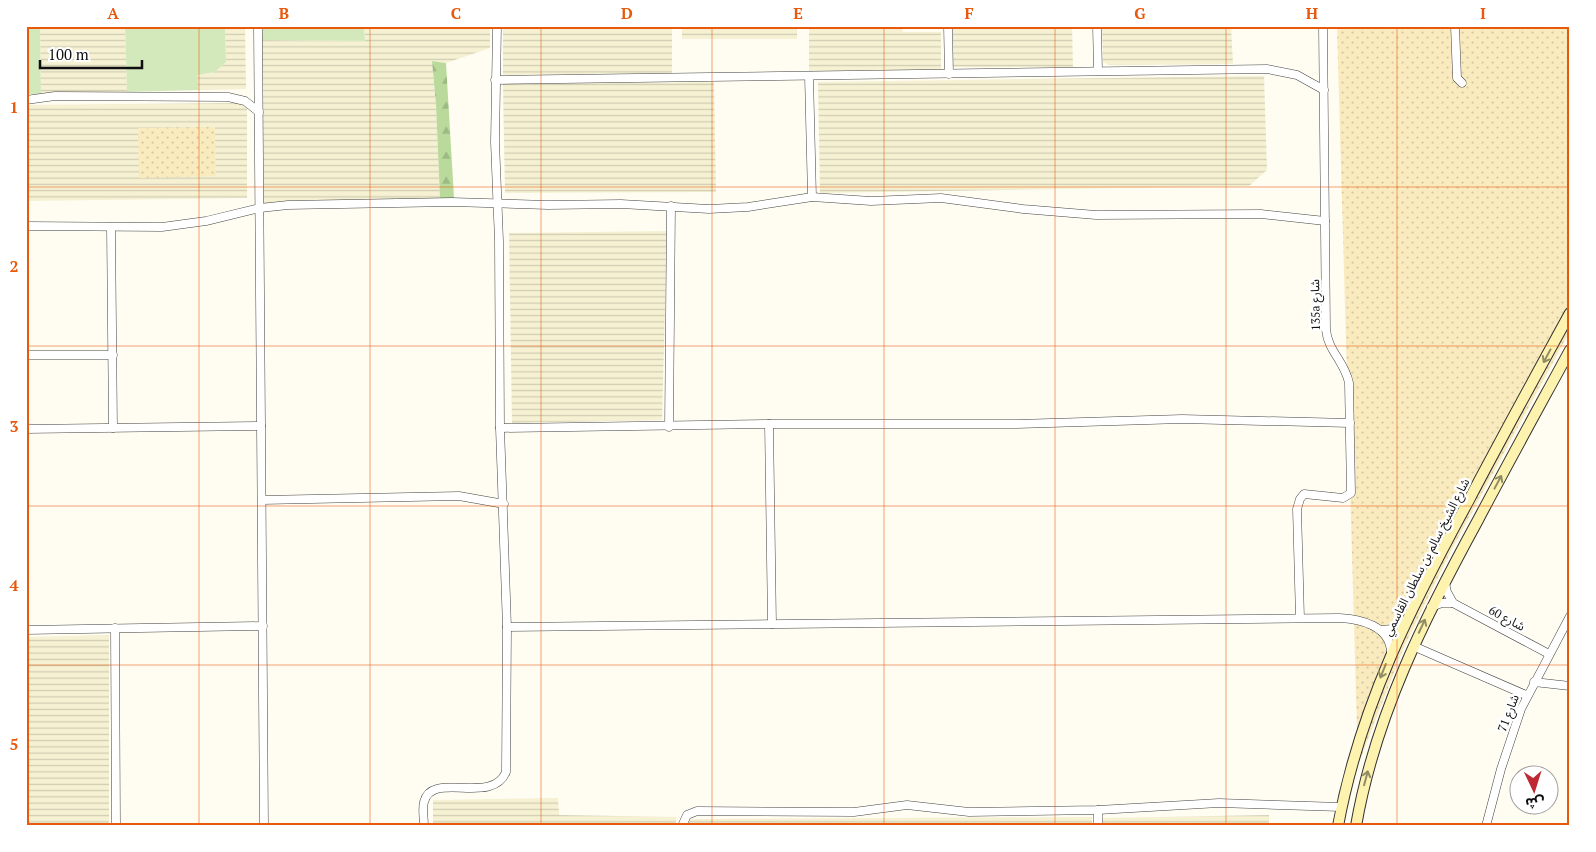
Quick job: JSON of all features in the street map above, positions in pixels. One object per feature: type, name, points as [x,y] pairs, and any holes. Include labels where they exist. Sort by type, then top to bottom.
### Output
[{"type":"street","points":[[258,26],[264,826]]},
{"type":"street","points":[[424,826],[424,802],[430,792],[442,788],[492,787],[503,779],[506,772],[507,627],[500,428],[495,80],[497,26]]},
{"type":"street","points":[[948,26],[949,74]]},
{"type":"street","points":[[1097,26],[1098,71]]},
{"type":"street","name":"135a شارع","points":[[1300,618],[1297,509],[1300,499],[1304,494],[1343,498],[1351,492],[1347,374],[1345,367],[1330,347],[1326,330],[1323,26]]},
{"type":"street","points":[[1455,26],[1457,78],[1462,83]]},
{"type":"street","points":[[495,80],[1267,69],[1297,75],[1324,90]]},
{"type":"street","points":[[809,76],[812,197]]},
{"type":"street","points":[[26,100],[55,96],[228,96],[245,101],[259,112]]},
{"type":"street","points":[[26,226],[162,227],[187,224],[260,208],[323,205],[498,203],[728,208],[812,197],[872,200],[941,198],[1023,209],[1096,215],[1261,214],[1325,221]]},
{"type":"street","points":[[668,427],[671,206]]},
{"type":"street","points":[[111,227],[113,428]]},
{"type":"street","name":"شارع الشيخ سالم بن سلطان القاسمي","points":[[1338,826],[1358,744],[1391,652],[1404,622],[1570,313]]},
{"type":"street","points":[[1356,826],[1373,755],[1394,692],[1413,646],[1445,580],[1570,350]]},
{"type":"street","points":[[26,355],[113,355]]},
{"type":"street","points":[[1520,405],[1512,435],[1514,440],[1520,442]]},
{"type":"street","points":[[500,428],[566,425],[668,427],[769,424],[896,425],[1182,419],[1350,423]]},
{"type":"street","points":[[769,424],[772,624]]},
{"type":"street","points":[[26,429],[261,426]]},
{"type":"street","points":[[262,500],[459,496],[504,504]]},
{"type":"street","points":[[1445,580],[1447,592],[1454,603]]},
{"type":"street","points":[[1431,607],[1442,603],[1454,603]]},
{"type":"street","name":"شارع 60","points":[[1454,603],[1549,654]]},
{"type":"street","name":"شارع 71","points":[[1486,826],[1511,735],[1526,695],[1570,616]]},
{"type":"street","points":[[507,627],[1352,619],[1380,630],[1389,639],[1391,652]]},
{"type":"street","points":[[1380,630],[1393,629],[1404,622]]},
{"type":"street","points":[[26,630],[263,626]]},
{"type":"street","points":[[115,628],[116,826]]},
{"type":"street","points":[[1413,646],[1526,695]]},
{"type":"street","points":[[1534,682],[1570,686]]},
{"type":"street","points":[[682,826],[687,815],[697,812],[854,812],[907,806],[969,812],[1098,810],[1220,804],[1342,807]]},
{"type":"street","points":[[1098,810],[1098,826]]},
{"type":"shaded area","points":[[40,26],[125,26],[127,92],[41,94]]},
{"type":"shaded area","points":[[225,26],[245,26],[246,89],[199,90],[196,75],[215,72],[226,62]]},
{"type":"shaded area","points":[[364,26],[490,26],[490,48],[446,63],[432,61],[440,199],[264,203],[262,40],[365,41]]},
{"type":"shaded area","points":[[503,26],[672,26],[672,73],[503,75]]},
{"type":"shaded area","points":[[682,26],[797,26],[797,39],[682,39]]},
{"type":"shaded area","points":[[809,26],[902,26],[903,32],[941,32],[941,70],[809,71]]},
{"type":"shaded area","points":[[953,26],[1072,26],[1073,67],[953,67]]},
{"type":"shaded area","points":[[1102,26],[1231,26],[1233,64],[1109,65],[1103,62]]},
{"type":"shaded area","points":[[1264,76],[1267,170],[1249,186],[820,193],[818,82]]},
{"type":"shaded area","points":[[714,82],[716,192],[505,193],[503,84]]},
{"type":"shaded area","points":[[237,103],[247,107],[247,198],[26,201],[26,105]]},
{"type":"shaded area","points":[[667,231],[662,420],[512,423],[509,233]]},
{"type":"shaded area","points":[[109,635],[109,824],[26,825],[26,637]]},
{"type":"shaded area","points":[[558,798],[559,815],[676,817],[676,826],[433,826],[433,800]]},
{"type":"shaded area","points":[[1269,815],[1269,826],[1103,826],[1103,818]]},
{"type":"shaded area","points":[[1092,817],[1092,826],[689,826],[689,819]]},
{"type":"green space","points":[[26,26],[40,26],[41,94],[26,94]]},
{"type":"green space","points":[[125,26],[225,26],[226,62],[215,72],[197,75],[199,90],[127,92]]},
{"type":"green space","points":[[263,26],[364,26],[365,41],[262,40]]},
{"type":"green space","points":[[432,61],[446,63],[454,198],[440,199]]},
{"type":"sand","points":[[1337,26],[1570,26],[1570,331],[1451,551],[1404,647],[1358,765]]},
{"type":"sand","points":[[215,127],[216,176],[139,178],[138,128]]}]
